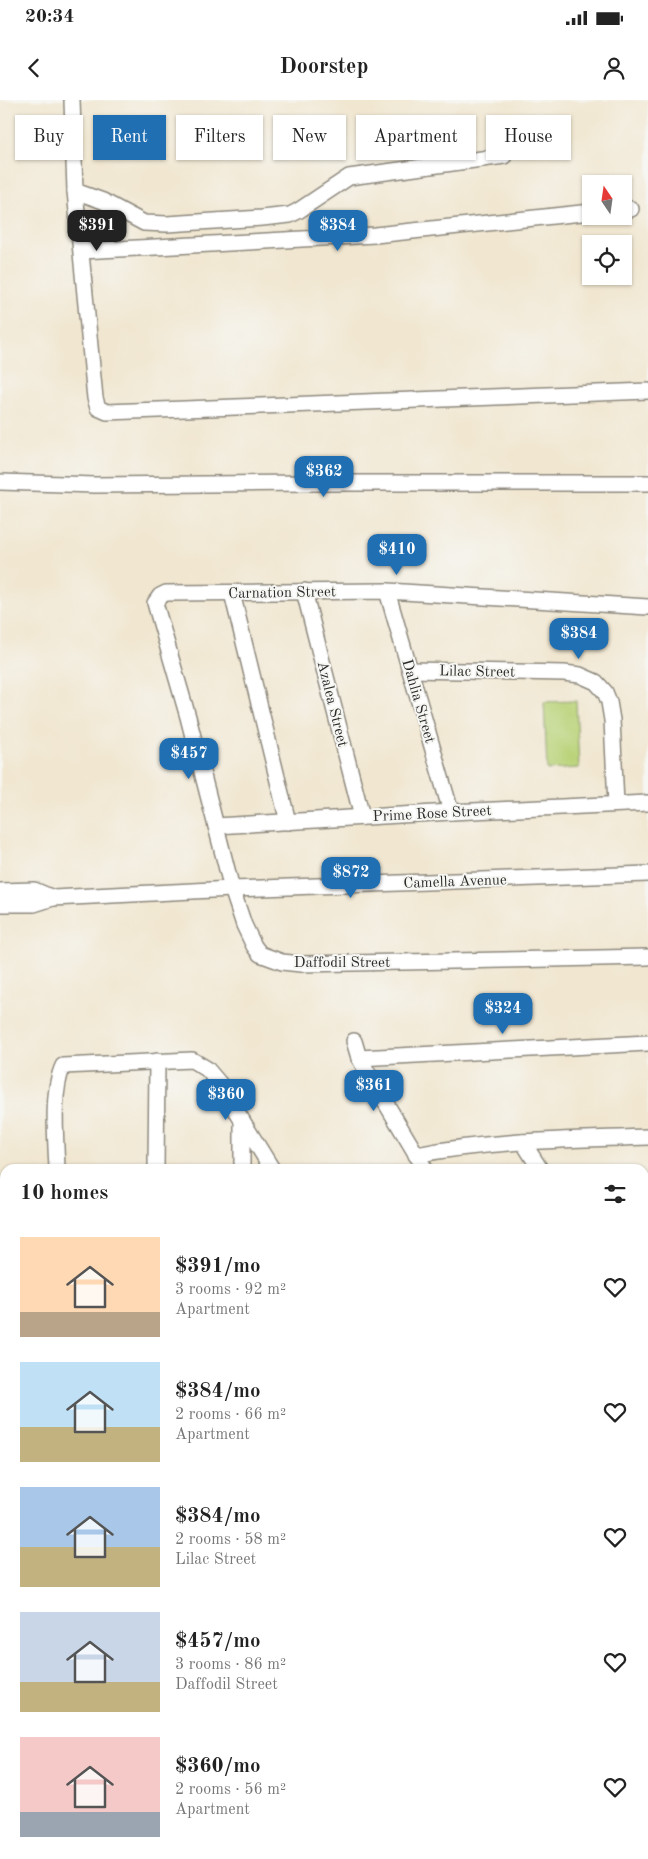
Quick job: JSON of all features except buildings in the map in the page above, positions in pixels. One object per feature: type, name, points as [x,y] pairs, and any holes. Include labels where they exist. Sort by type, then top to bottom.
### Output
[{"type":"street","points":[[72,100],[76,192],[94,398],[98,408],[107,412],[648,391]]},
{"type":"street","points":[[76,192],[103,201],[144,222],[167,224],[262,218],[290,215],[349,177],[486,158]]},
{"type":"street","points":[[82,251],[374,235],[582,213]]},
{"type":"street","points":[[0,482],[95,485],[648,483]]},
{"type":"street","name":"Carnation Street","points":[[157,598],[166,593],[387,591],[648,607]]},
{"type":"street","name":"Dahlia Street","points":[[387,591],[452,812]]},
{"type":"street","points":[[232,592],[288,822]]},
{"type":"street","name":"Azalea Street","points":[[304,592],[362,817]]},
{"type":"street","name":"Daffodil Street","points":[[157,598],[155,608],[188,717],[232,888],[254,946],[260,954],[282,962],[301,964],[648,957]]},
{"type":"street","name":"Lilac Street","points":[[410,670],[564,673],[580,675],[596,682],[605,692],[611,711],[616,804]]},
{"type":"street","name":"Prime Rose Street","points":[[216,826],[648,803]]},
{"type":"street","name":"Camella Avenue","points":[[0,904],[34,904],[53,898],[232,888],[648,874]]},
{"type":"street","name":"Camella Avenue","points":[[0,891],[34,890],[53,898]]},
{"type":"street","points":[[354,1041],[359,1058],[422,1164]]},
{"type":"street","points":[[359,1058],[648,1043]]},
{"type":"street","points":[[57,1164],[56,1102],[60,1071],[63,1066],[192,1060],[207,1069],[219,1083],[269,1164]]},
{"type":"street","points":[[156,1164],[157,1061]]},
{"type":"street","points":[[242,1119],[242,1164]]},
{"type":"street","points":[[416,1155],[523,1142],[648,1137]]},
{"type":"street","points":[[523,1142],[537,1164]]},
{"type":"green space","points":[[576,701],[579,768],[547,770],[544,702]]}]
